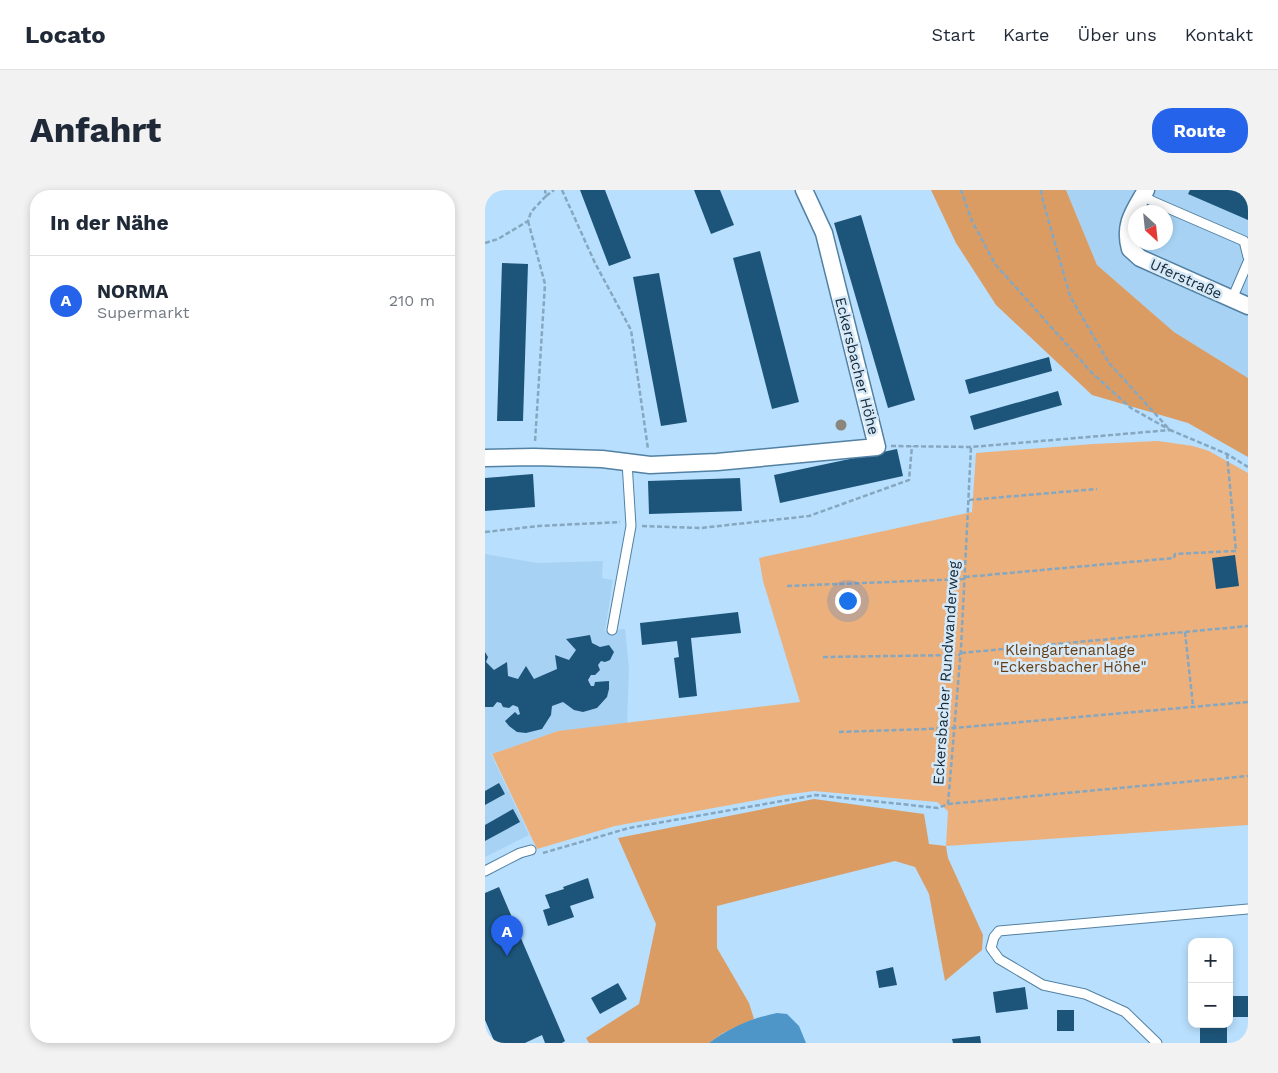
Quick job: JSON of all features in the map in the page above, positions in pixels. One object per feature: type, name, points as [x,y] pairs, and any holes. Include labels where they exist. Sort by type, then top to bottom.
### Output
[{"type":"street","name":"Eckersbacher Höhe","points":[[485,458],[534,457],[650,465],[717,462],[877,447],[825,234],[804,190]]},
{"type":"street","name":"Uferstraße","points":[[1144,193],[1129,221],[1127,230],[1130,249],[1140,258],[1248,306]]},
{"type":"lane","points":[[1144,193],[1154,202],[1244,240],[1248,257]]},
{"type":"lane","points":[[1232,299],[1248,262]]},
{"type":"lane","points":[[612,630],[631,526],[627,462]]},
{"type":"lane","points":[[485,871],[531,850]]},
{"type":"lane","points":[[1157,1043],[1125,1012],[1085,994],[1043,985],[999,959],[991,948],[994,937],[999,931],[1248,909]]},
{"type":"path","points":[[545,190],[546,196]]},
{"type":"path","points":[[534,457],[545,284],[529,221],[531,212],[554,190]]},
{"type":"path","points":[[561,190],[595,263],[631,330],[650,465]]},
{"type":"path","points":[[961,190],[972,221],[995,264],[1093,374],[1131,408],[1170,430],[1227,454],[1248,467]]},
{"type":"path","points":[[1041,190],[1070,296],[1109,363],[1170,430]]},
{"type":"path","points":[[485,242],[497,239],[529,221]]},
{"type":"path","points":[[877,447],[971,446],[1170,430]]},
{"type":"path","points":[[485,532],[539,526],[621,522],[631,526],[701,528],[809,516],[909,480],[912,446]]},
{"type":"path","name":"Eckersbacher Rundwanderweg","points":[[531,850],[539,854],[629,828],[816,795],[937,808],[949,804],[960,654],[971,446]]},
{"type":"path","points":[[787,586],[964,578],[1174,558],[1175,554],[1236,552],[1227,454]]},
{"type":"path","points":[[969,500],[1097,489]]},
{"type":"path","points":[[823,657],[960,654],[1248,626]]},
{"type":"path","points":[[1185,632],[1193,706]]},
{"type":"path","points":[[839,732],[955,728],[1248,702]]},
{"type":"path","points":[[949,804],[1248,776]]},
{"type":"shaded area","points":[[931,190],[1066,190],[1097,265],[1174,332],[1248,378],[1248,457],[1188,423],[1092,395],[996,305],[956,243]]},
{"type":"shaded area","points":[[1066,190],[1248,190],[1248,378],[1174,332],[1097,265]]},
{"type":"shaded area","points":[[485,554],[537,563],[603,561],[602,578],[613,580],[605,631],[625,629],[629,669],[627,726],[558,731],[492,754],[490,752],[529,835],[485,857]]},
{"type":"shaded area","points":[[814,799],[924,814],[929,844],[946,846],[948,858],[983,935],[982,950],[945,981],[929,894],[915,867],[895,861],[717,906],[717,948],[749,1003],[754,1019],[723,1033],[709,1043],[589,1043],[586,1038],[639,1004],[656,924],[618,838]]},
{"type":"shaded area","points":[[777,1013],[787,1014],[799,1026],[806,1043],[709,1043],[741,1024]]},
{"type":"green space","name":"Kleingartenanlage \"Eckersbacher Höhe\"","points":[[1158,441],[1193,446],[1209,451],[1248,473],[1248,825],[946,846],[948,811],[937,802],[814,791],[615,826],[537,849],[492,754],[558,731],[800,702],[763,581],[759,558],[972,512],[976,453]]},
{"type":"building","points":[[580,190],[605,190],[631,258],[609,266]]},
{"type":"building","points":[[694,190],[720,190],[734,225],[711,234]]},
{"type":"building","points":[[1190,190],[1248,190],[1248,220],[1188,194]]},
{"type":"building","points":[[861,215],[915,400],[888,408],[834,223]]},
{"type":"building","points":[[760,251],[799,402],[772,409],[733,258]]},
{"type":"building","points":[[502,263],[528,264],[523,421],[497,421]]},
{"type":"building","points":[[659,273],[687,422],[661,426],[633,277]]},
{"type":"building","points":[[1049,357],[1052,371],[969,394],[965,380]]},
{"type":"building","points":[[1058,391],[1062,405],[974,430],[970,416]]},
{"type":"building","points":[[897,449],[903,476],[780,503],[774,475]]},
{"type":"building","points":[[533,474],[535,507],[485,511],[485,478]]},
{"type":"building","points":[[740,478],[742,511],[649,514],[648,481]]},
{"type":"building","points":[[1235,555],[1239,586],[1216,589],[1212,558]]},
{"type":"building","points":[[738,612],[741,633],[691,638],[697,696],[679,698],[674,658],[679,657],[677,641],[642,645],[640,623]]},
{"type":"building","points":[[590,635],[592,643],[600,647],[609,645],[614,652],[610,660],[601,661],[598,665],[600,670],[595,675],[591,675],[588,680],[591,686],[594,686],[595,682],[609,681],[607,697],[597,708],[583,712],[574,710],[563,702],[552,706],[551,715],[542,729],[526,733],[517,732],[505,721],[515,712],[518,715],[520,714],[518,707],[513,705],[509,708],[503,707],[501,703],[497,702],[493,707],[485,707],[485,652],[488,657],[486,662],[494,670],[507,662],[508,676],[518,679],[526,666],[534,679],[557,669],[555,655],[569,660],[576,650],[566,639]]},
{"type":"building","points":[[499,783],[505,794],[485,805],[485,791]]},
{"type":"building","points":[[513,809],[520,822],[485,841],[485,825]]},
{"type":"building","points":[[588,878],[594,898],[570,906],[574,917],[548,926],[543,910],[550,908],[545,895]]},
{"type":"building","points":[[499,887],[565,1041],[562,1043],[545,1043],[542,1035],[525,1043],[495,1043],[485,1020],[485,893]]},
{"type":"building","points":[[893,967],[897,985],[879,988],[876,971]]},
{"type":"building","points":[[618,983],[627,999],[600,1014],[591,998]]},
{"type":"building","points":[[1025,987],[1028,1009],[996,1013],[993,992]]},
{"type":"building","points":[[1233,996],[1248,996],[1248,1017],[1233,1017]]},
{"type":"building","points":[[1057,1010],[1074,1010],[1074,1031],[1057,1031]]},
{"type":"building","points":[[1200,1028],[1227,1028],[1227,1043],[1200,1043]]},
{"type":"building","points":[[980,1036],[981,1043],[953,1043],[952,1039]]},
{"type":"place","name":"NORMA","points":[[507,956]]}]
